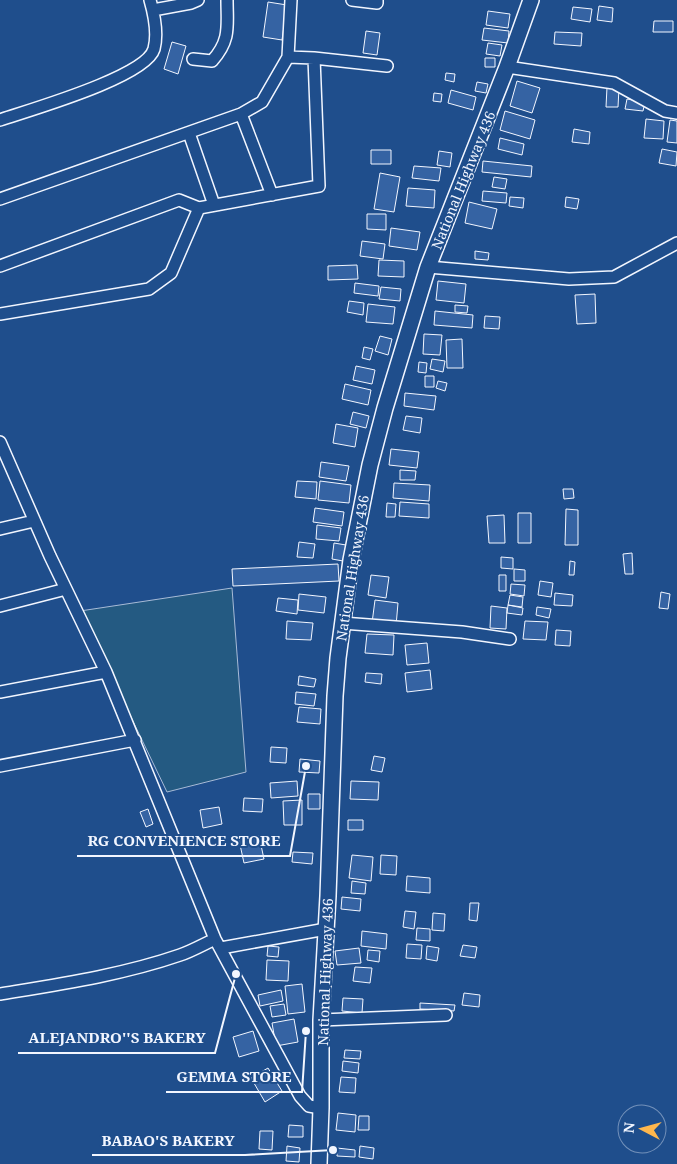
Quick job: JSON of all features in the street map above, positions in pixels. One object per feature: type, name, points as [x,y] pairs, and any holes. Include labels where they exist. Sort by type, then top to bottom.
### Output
[{"type":"main road","name":"National Highway 436","points":[[318,1164],[334,706],[342,623],[351,560],[370,465],[385,408],[428,268],[507,67],[531,0]]},
{"type":"street","points":[[0,120],[78,94],[138,68],[154,50],[155,19],[151,5],[191,3],[198,0]]},
{"type":"street","points":[[192,59],[212,61],[220,53],[227,38],[227,0]]},
{"type":"street","points":[[0,199],[241,114],[262,102],[288,58],[291,0]]},
{"type":"street","points":[[352,0],[377,2],[377,0]]},
{"type":"street","points":[[288,58],[314,58],[387,66]]},
{"type":"street","points":[[0,266],[180,200],[200,208],[320,186],[314,58]]},
{"type":"street","points":[[507,67],[614,83],[665,111],[677,113]]},
{"type":"street","points":[[241,114],[272,195]]},
{"type":"street","points":[[189,133],[214,206]]},
{"type":"street","points":[[0,314],[149,289],[171,273],[200,208]]},
{"type":"street","points":[[428,268],[569,279],[614,278],[677,243]]},
{"type":"street","points":[[0,442],[34,521],[106,672],[218,944],[300,1096],[309,1106],[321,1108]]},
{"type":"street","points":[[0,529],[34,521]]},
{"type":"street","points":[[0,606],[66,589]]},
{"type":"street","points":[[342,623],[462,632],[510,640]]},
{"type":"street","points":[[0,692],[106,672]]},
{"type":"street","points":[[0,766],[135,740]]},
{"type":"street","points":[[0,994],[81,981],[218,944],[326,929]]},
{"type":"street","points":[[322,1020],[446,1015]]},
{"type":"shaded area","points":[[232,588],[246,772],[167,792],[80,611]]},
{"type":"building","points":[[268,2],[287,5],[282,40],[263,37]]},
{"type":"building","points":[[599,6],[613,8],[612,22],[597,20]]},
{"type":"building","points":[[573,7],[592,9],[590,22],[571,19]]},
{"type":"building","points":[[488,11],[510,14],[508,28],[486,25]]},
{"type":"building","points":[[654,21],[673,21],[673,32],[653,32]]},
{"type":"building","points":[[484,28],[509,31],[508,43],[482,40]]},
{"type":"building","points":[[366,31],[380,33],[377,55],[363,53]]},
{"type":"building","points":[[555,32],[582,33],[581,46],[554,44]]},
{"type":"building","points":[[172,42],[186,46],[178,74],[164,69]]},
{"type":"building","points":[[488,43],[502,45],[500,56],[486,54]]},
{"type":"building","points":[[485,58],[495,58],[495,67],[485,67]]},
{"type":"building","points":[[446,73],[455,74],[454,82],[445,80]]},
{"type":"building","points":[[517,81],[540,88],[532,113],[510,106]]},
{"type":"building","points":[[477,82],[488,84],[486,93],[475,91]]},
{"type":"building","points":[[607,87],[619,88],[618,107],[606,107]]},
{"type":"building","points":[[451,90],[476,97],[473,110],[448,103]]},
{"type":"building","points":[[434,93],[442,94],[441,102],[433,101]]},
{"type":"building","points":[[627,99],[645,102],[643,111],[625,109]]},
{"type":"building","points":[[505,111],[535,120],[530,139],[500,130]]},
{"type":"building","points":[[646,119],[664,121],[663,139],[644,138]]},
{"type":"building","points":[[670,120],[677,121],[677,143],[667,142]]},
{"type":"building","points":[[574,129],[590,132],[589,144],[572,142]]},
{"type":"building","points":[[500,138],[524,144],[522,155],[498,149]]},
{"type":"building","points":[[662,149],[677,152],[676,166],[659,163]]},
{"type":"building","points":[[371,150],[391,150],[391,164],[371,164]]},
{"type":"building","points":[[439,151],[452,153],[450,167],[437,165]]},
{"type":"building","points":[[483,161],[532,166],[531,177],[482,172]]},
{"type":"building","points":[[414,166],[441,168],[439,181],[412,178]]},
{"type":"building","points":[[380,173],[400,177],[394,212],[374,209]]},
{"type":"building","points":[[494,177],[507,179],[505,189],[492,187]]},
{"type":"building","points":[[408,188],[435,190],[434,208],[406,206]]},
{"type":"building","points":[[483,191],[507,193],[506,203],[482,201]]},
{"type":"building","points":[[510,197],[524,198],[523,208],[509,206]]},
{"type":"building","points":[[566,197],[579,199],[577,209],[565,207]]},
{"type":"building","points":[[469,202],[497,209],[492,229],[465,223]]},
{"type":"building","points":[[367,214],[386,214],[386,230],[367,229]]},
{"type":"building","points":[[391,228],[420,232],[417,250],[389,246]]},
{"type":"building","points":[[362,241],[385,244],[383,259],[360,256]]},
{"type":"building","points":[[475,251],[489,253],[488,260],[475,259]]},
{"type":"building","points":[[379,260],[404,261],[404,277],[378,276]]},
{"type":"building","points":[[357,265],[358,279],[328,280],[328,266]]},
{"type":"building","points":[[438,281],[466,284],[464,303],[436,300]]},
{"type":"building","points":[[355,283],[379,286],[378,296],[354,293]]},
{"type":"building","points":[[381,287],[401,289],[400,301],[379,299]]},
{"type":"building","points":[[595,294],[596,323],[577,324],[575,295]]},
{"type":"building","points":[[349,301],[364,303],[363,315],[347,312]]},
{"type":"building","points":[[368,304],[395,307],[393,324],[366,322]]},
{"type":"building","points":[[455,305],[468,306],[467,313],[455,312]]},
{"type":"building","points":[[435,311],[473,315],[472,328],[434,325]]},
{"type":"building","points":[[485,316],[500,317],[499,329],[484,328]]},
{"type":"building","points":[[424,334],[442,335],[440,355],[423,354]]},
{"type":"building","points":[[380,336],[392,339],[388,355],[375,351]]},
{"type":"building","points":[[462,339],[463,368],[447,368],[446,340]]},
{"type":"building","points":[[364,347],[373,349],[370,360],[362,358]]},
{"type":"building","points":[[432,359],[445,361],[443,372],[430,369]]},
{"type":"building","points":[[419,362],[427,363],[426,373],[418,372]]},
{"type":"building","points":[[356,366],[375,370],[372,384],[353,380]]},
{"type":"building","points":[[425,376],[434,376],[434,387],[425,387]]},
{"type":"building","points":[[438,381],[447,383],[445,391],[436,388]]},
{"type":"building","points":[[345,384],[371,390],[368,405],[342,399]]},
{"type":"building","points":[[405,393],[436,396],[434,410],[404,406]]},
{"type":"building","points":[[353,412],[369,416],[366,428],[350,424]]},
{"type":"building","points":[[406,416],[422,418],[420,433],[403,430]]},
{"type":"building","points":[[336,424],[358,428],[355,447],[333,443]]},
{"type":"building","points":[[391,449],[419,452],[417,468],[389,465]]},
{"type":"building","points":[[321,462],[349,466],[346,481],[319,477]]},
{"type":"building","points":[[400,470],[416,471],[415,480],[400,480]]},
{"type":"building","points":[[297,481],[317,482],[316,499],[295,497]]},
{"type":"building","points":[[320,481],[351,485],[349,503],[318,500]]},
{"type":"building","points":[[394,483],[430,485],[429,501],[393,498]]},
{"type":"building","points":[[563,489],[573,489],[574,498],[564,499]]},
{"type":"building","points":[[400,502],[429,504],[429,518],[399,516]]},
{"type":"building","points":[[387,503],[396,504],[395,517],[386,517]]},
{"type":"building","points":[[315,508],[344,512],[342,526],[313,522]]},
{"type":"building","points":[[566,509],[578,510],[578,545],[565,545]]},
{"type":"building","points":[[518,513],[531,513],[531,543],[518,543]]},
{"type":"building","points":[[504,515],[505,543],[489,543],[487,516]]},
{"type":"building","points":[[317,525],[341,528],[339,541],[316,539]]},
{"type":"building","points":[[299,542],[315,544],[313,558],[297,557]]},
{"type":"building","points":[[334,543],[346,545],[343,561],[332,559]]},
{"type":"building","points":[[632,553],[633,574],[625,574],[623,554]]},
{"type":"building","points":[[501,557],[513,558],[513,569],[501,568]]},
{"type":"building","points":[[570,561],[575,562],[574,575],[569,575]]},
{"type":"building","points":[[338,564],[339,581],[233,586],[232,569]]},
{"type":"building","points":[[514,569],[525,570],[525,581],[514,581]]},
{"type":"building","points":[[371,575],[389,577],[386,598],[368,595]]},
{"type":"building","points":[[499,575],[506,575],[506,591],[499,591]]},
{"type":"building","points":[[540,581],[553,583],[551,597],[538,595]]},
{"type":"building","points":[[511,584],[525,585],[524,596],[510,594]]},
{"type":"building","points":[[661,592],[670,594],[668,609],[659,608]]},
{"type":"building","points":[[555,593],[573,595],[572,606],[554,605]]},
{"type":"building","points":[[299,594],[326,597],[324,613],[298,610]]},
{"type":"building","points":[[510,595],[523,597],[522,607],[508,605]]},
{"type":"building","points":[[278,598],[298,600],[297,614],[276,611]]},
{"type":"building","points":[[375,600],[398,603],[396,626],[372,623]]},
{"type":"building","points":[[508,605],[523,608],[522,615],[507,613]]},
{"type":"building","points":[[491,606],[507,608],[506,629],[490,628]]},
{"type":"building","points":[[537,607],[551,609],[549,618],[536,615]]},
{"type":"building","points":[[287,621],[313,623],[311,640],[286,639]]},
{"type":"building","points":[[525,621],[548,622],[546,640],[523,639]]},
{"type":"building","points":[[556,630],[571,631],[570,646],[555,645]]},
{"type":"building","points":[[367,634],[394,635],[393,655],[365,653]]},
{"type":"building","points":[[427,643],[429,663],[407,665],[405,645]]},
{"type":"building","points":[[430,670],[432,689],[407,692],[405,673]]},
{"type":"building","points":[[366,673],[382,674],[381,684],[365,682]]},
{"type":"building","points":[[299,676],[316,679],[314,687],[298,685]]},
{"type":"building","points":[[296,692],[316,694],[314,706],[295,704]]},
{"type":"building","points":[[299,707],[321,709],[320,724],[297,722]]},
{"type":"building","points":[[271,747],[287,748],[286,763],[270,762]]},
{"type":"building","points":[[374,756],[385,758],[382,772],[371,770]]},
{"type":"building","points":[[300,759],[320,761],[319,773],[299,772]]},
{"type":"building","points":[[297,781],[298,796],[271,798],[270,783]]},
{"type":"building","points":[[351,781],[379,782],[378,800],[350,799]]},
{"type":"building","points":[[308,794],[320,794],[320,809],[308,809]]},
{"type":"building","points":[[244,798],[263,799],[262,812],[243,811]]},
{"type":"building","points":[[302,800],[302,825],[284,825],[283,801]]},
{"type":"building","points":[[219,807],[222,824],[203,828],[200,810]]},
{"type":"building","points":[[148,809],[153,824],[146,827],[140,812]]},
{"type":"building","points":[[348,820],[363,820],[363,830],[348,830]]},
{"type":"building","points":[[259,836],[264,859],[244,863],[239,840]]},
{"type":"building","points":[[293,852],[313,853],[312,864],[292,862]]},
{"type":"building","points":[[352,855],[373,857],[371,881],[349,878]]},
{"type":"building","points":[[381,855],[397,856],[396,875],[380,874]]},
{"type":"building","points":[[407,876],[430,878],[430,893],[406,891]]},
{"type":"building","points":[[352,881],[366,883],[365,894],[351,893]]},
{"type":"building","points":[[342,897],[361,899],[360,911],[341,909]]},
{"type":"building","points":[[470,903],[479,903],[477,921],[469,920]]},
{"type":"building","points":[[405,911],[416,912],[414,929],[403,927]]},
{"type":"building","points":[[433,913],[445,914],[444,931],[432,930]]},
{"type":"building","points":[[417,928],[430,929],[430,941],[416,940]]},
{"type":"building","points":[[362,931],[387,934],[386,949],[361,946]]},
{"type":"building","points":[[407,944],[422,945],[421,959],[406,958]]},
{"type":"building","points":[[463,945],[477,947],[475,958],[460,956]]},
{"type":"building","points":[[268,946],[279,947],[278,957],[267,956]]},
{"type":"building","points":[[427,946],[439,948],[437,961],[426,959]]},
{"type":"building","points":[[359,948],[361,963],[337,965],[335,951]]},
{"type":"building","points":[[368,950],[380,951],[379,962],[367,960]]},
{"type":"building","points":[[267,960],[289,961],[288,981],[266,980]]},
{"type":"building","points":[[355,967],[372,968],[370,983],[353,981]]},
{"type":"building","points":[[302,984],[305,1012],[288,1014],[285,986]]},
{"type":"building","points":[[281,990],[283,1001],[260,1006],[258,995]]},
{"type":"building","points":[[464,993],[480,995],[479,1007],[462,1005]]},
{"type":"building","points":[[343,998],[363,999],[362,1013],[342,1011]]},
{"type":"building","points":[[420,1003],[455,1005],[454,1011],[420,1009]]},
{"type":"building","points":[[284,1004],[286,1015],[272,1017],[270,1006]]},
{"type":"building","points":[[294,1019],[298,1042],[276,1046],[272,1023]]},
{"type":"building","points":[[253,1031],[259,1051],[239,1057],[233,1037]]},
{"type":"building","points":[[345,1050],[361,1051],[360,1059],[344,1058]]},
{"type":"building","points":[[343,1061],[359,1063],[358,1073],[342,1071]]},
{"type":"building","points":[[268,1068],[282,1091],[265,1102],[251,1078]]},
{"type":"building","points":[[341,1077],[356,1078],[355,1093],[339,1092]]},
{"type":"building","points":[[338,1113],[356,1115],[355,1132],[336,1130]]},
{"type":"building","points":[[359,1116],[369,1116],[369,1130],[358,1130]]},
{"type":"building","points":[[289,1125],[303,1126],[303,1137],[288,1137]]},
{"type":"building","points":[[260,1131],[273,1131],[272,1150],[259,1149]]},
{"type":"building","points":[[287,1146],[300,1148],[299,1162],[286,1161]]},
{"type":"building","points":[[360,1146],[374,1148],[373,1159],[359,1157]]},
{"type":"building","points":[[337,1148],[355,1150],[355,1157],[337,1156]]},
{"type":"place","name":"RG CONVENIENCE STORE","points":[[306,766]]},
{"type":"place","name":"ALEJANDRO''S BAKERY","points":[[236,974]]},
{"type":"place","name":"GEMMA STORE","points":[[306,1031]]},
{"type":"place","name":"BABAO'S BAKERY","points":[[333,1150]]}]
